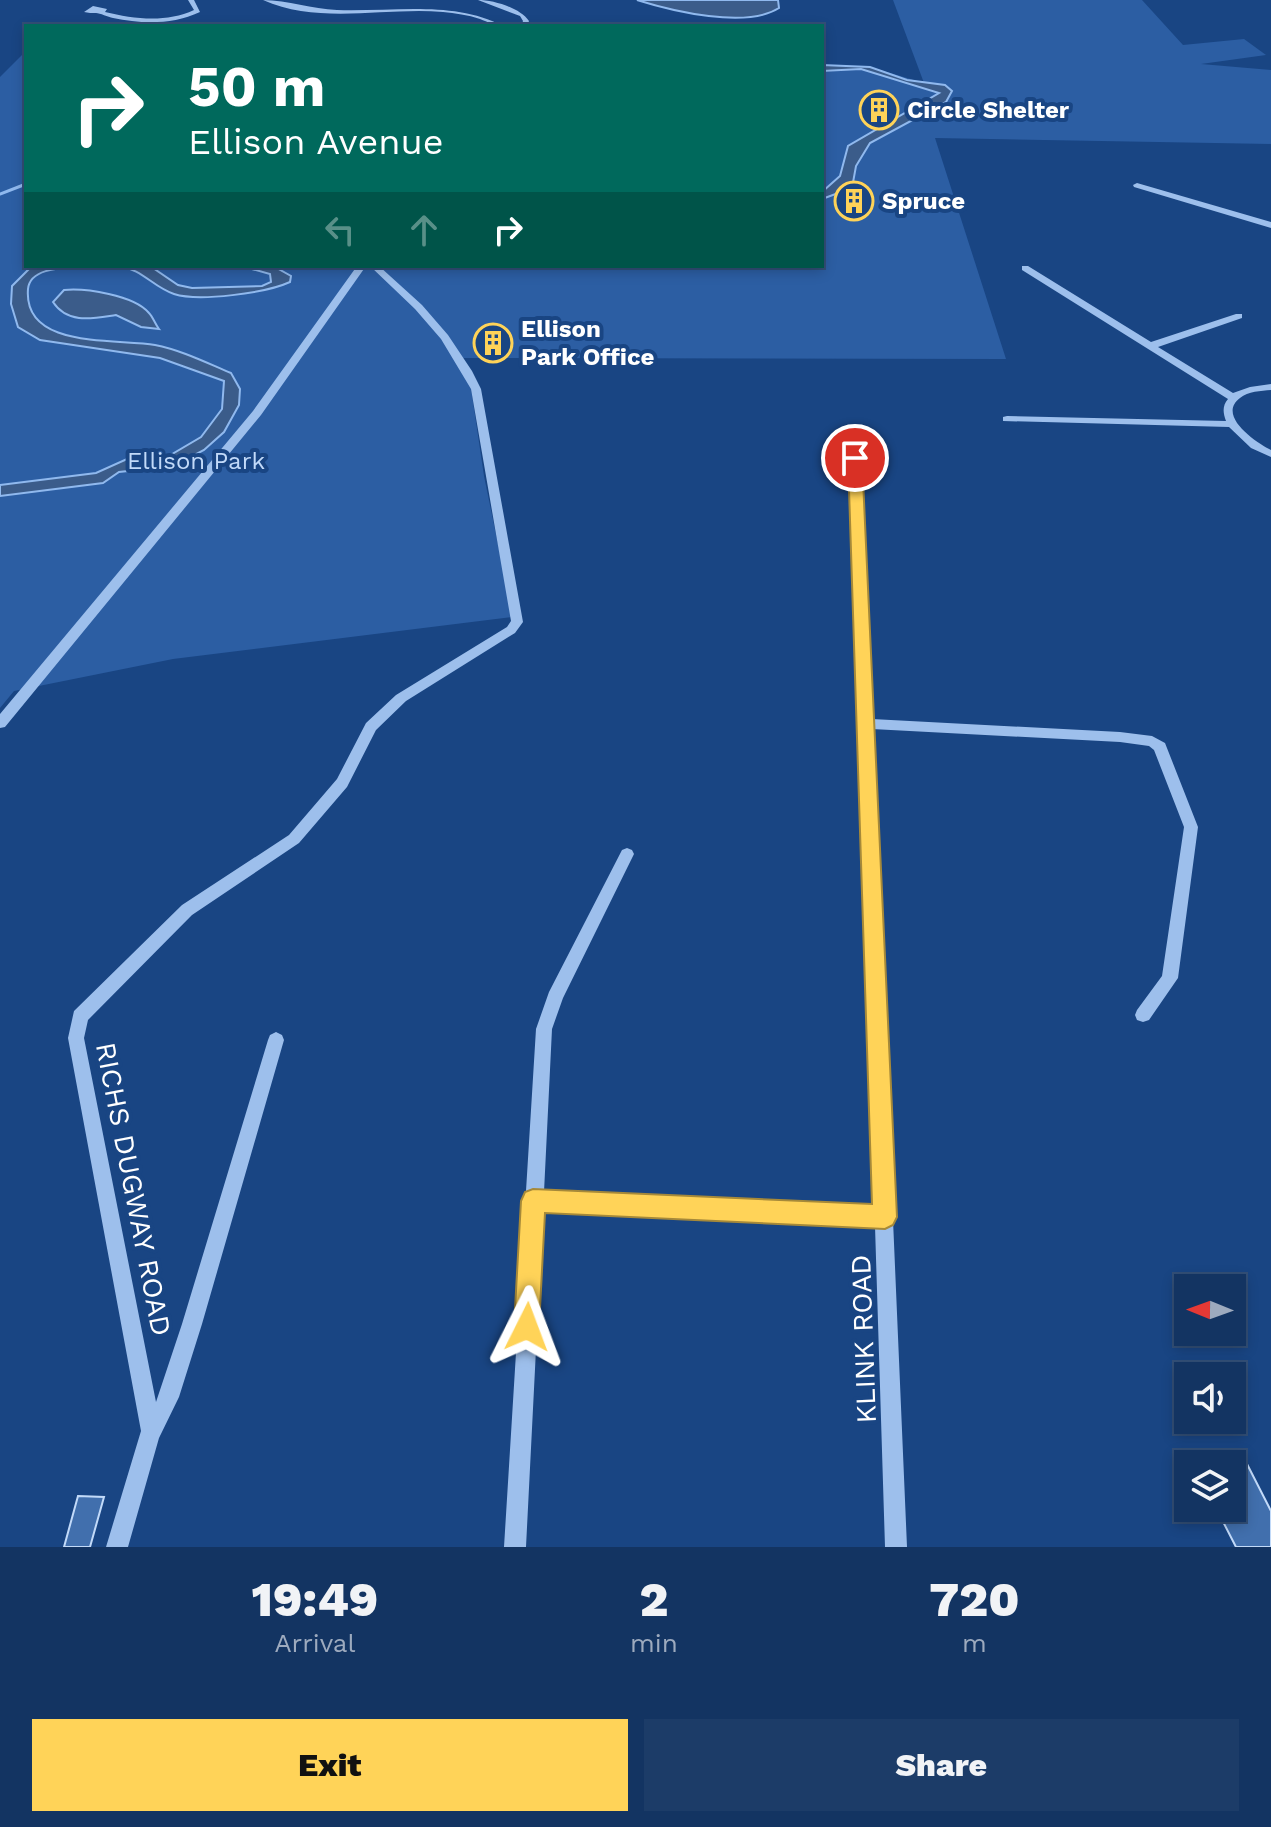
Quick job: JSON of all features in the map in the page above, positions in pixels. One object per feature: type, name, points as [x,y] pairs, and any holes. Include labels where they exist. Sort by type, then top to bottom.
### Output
[{"type":"street","points":[[101,13],[133,19],[184,17],[198,11],[191,0]]},
{"type":"street","points":[[266,0],[332,12],[449,10],[481,17],[496,24]]},
{"type":"street","points":[[481,0],[522,15],[525,24]]},
{"type":"street","points":[[1137,185],[1271,225]]},
{"type":"street","points":[[0,723],[257,413],[361,268]]},
{"type":"street","name":"RICHS DUGWAY ROAD","points":[[117,1547],[151,1431],[76,1038],[80,1016],[187,910],[294,839],[342,783],[371,727],[401,698],[511,630],[517,622],[476,389],[463,358],[446,337],[376,268]]},
{"type":"street","points":[[1025,268],[1233,398]]},
{"type":"street","points":[[1150,346],[1239,316]]},
{"type":"street","points":[[1271,387],[1248,390],[1233,398],[1226,411],[1230,424],[1250,444],[1271,454]]},
{"type":"street","points":[[1007,419],[1230,424]]},
{"type":"street","name":"KLINK ROAD","points":[[855,458],[896,1547]]},
{"type":"street","points":[[866,724],[1120,737],[1152,741],[1160,747],[1191,827],[1170,978],[1143,1015]]},
{"type":"street","points":[[515,1547],[542,1053],[549,1012],[627,854]]},
{"type":"street","points":[[151,1431],[169,1397],[188,1339],[276,1040]]},
{"type":"street","points":[[533,1201],[885,1217]]},
{"type":"green space","name":"Ellison Park","points":[[893,0],[1142,0],[1183,45],[1244,39],[1266,55],[1201,64],[1271,70],[1271,144],[935,138],[1006,359],[460,358],[471,388],[484,476],[513,617],[173,659],[14,691],[0,708],[0,77],[24,53],[24,268],[824,268],[824,65],[870,67],[924,83]]},
{"type":"shaded area","points":[[637,0],[778,0],[779,8],[765,14],[729,18],[689,13]]},
{"type":"shaded area","points":[[824,65],[870,67],[907,80],[945,85],[952,91],[946,102],[870,143],[856,166],[852,188],[824,198],[824,190],[840,176],[848,146],[939,93],[861,69],[824,71]]},
{"type":"shaded area","points":[[70,268],[43,272],[30,281],[28,289],[30,309],[40,322],[56,332],[165,347],[231,373],[240,389],[239,405],[224,432],[204,450],[174,466],[119,472],[103,483],[0,496],[0,485],[96,473],[127,459],[167,457],[201,437],[222,409],[224,381],[160,358],[40,340],[18,327],[11,304],[12,286],[29,269]]},
{"type":"shaded area","points":[[127,268],[153,268],[178,285],[192,288],[262,286],[271,282],[270,274],[248,268],[277,268],[291,276],[290,282],[249,293],[199,297],[174,294]]},
{"type":"shaded area","points":[[64,290],[84,290],[121,297],[142,307],[159,329],[141,327],[116,315],[82,318],[66,314],[53,302]]},
{"type":"building","points":[[1246,1464],[1271,1511],[1271,1547],[1236,1547],[1223,1522],[1246,1522]]},
{"type":"building","points":[[78,1496],[104,1497],[90,1547],[64,1547]]},
{"type":"waterway","points":[[0,194],[24,185]]},
{"type":"place","name":"Circle Shelter","points":[[879,110]]},
{"type":"place","name":"Spruce","points":[[854,201]]},
{"type":"place","name":"Ellison Park Office","points":[[493,343]]},
{"type":"route","points":[[527,1327],[533,1201],[885,1217],[855,458]]}]
